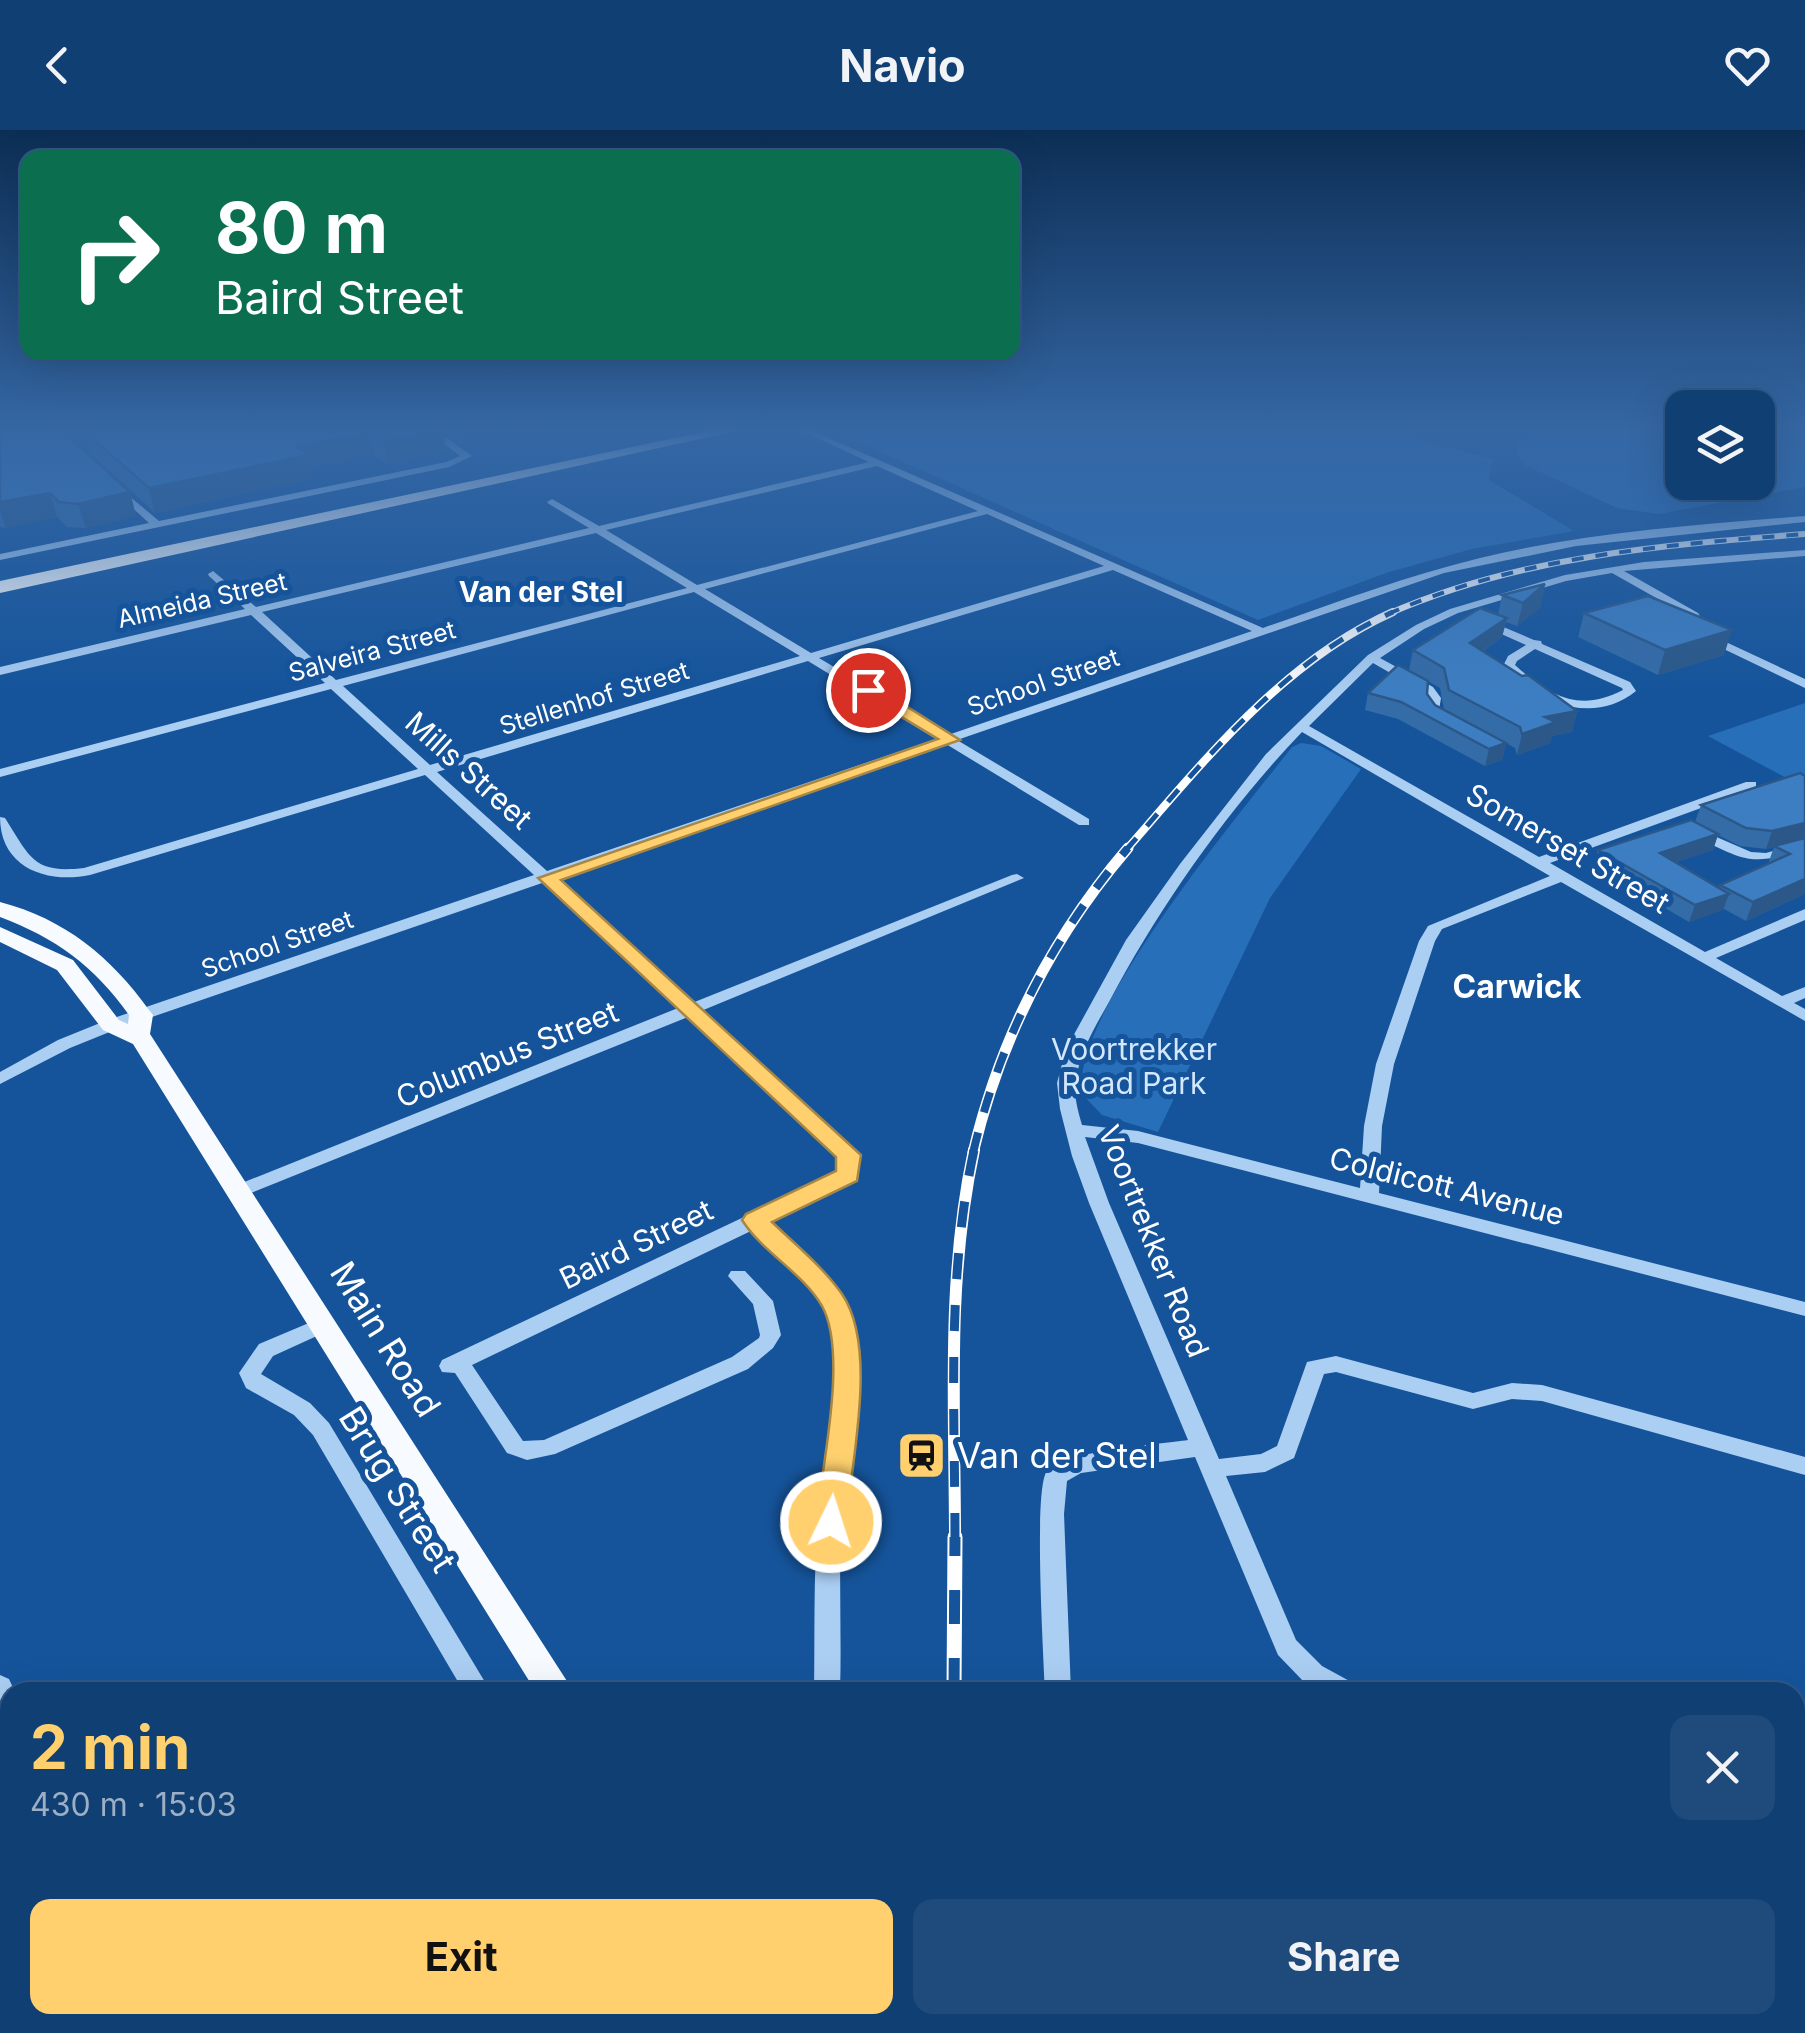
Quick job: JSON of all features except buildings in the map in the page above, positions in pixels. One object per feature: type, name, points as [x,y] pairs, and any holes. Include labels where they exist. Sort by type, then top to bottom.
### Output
[{"type":"highway","points":[[0,574],[269,518]]},
{"type":"highway","points":[[0,587],[323,518]]},
{"type":"main road","name":"Main Road","points":[[0,909],[58,932],[102,962],[130,1024],[550,1682]]},
{"type":"main road","name":"Main Road","points":[[0,934],[65,965],[130,1024]]},
{"type":"street","points":[[149,518],[156,524]]},
{"type":"street","points":[[0,557],[186,518]]},
{"type":"street","points":[[580,518],[1084,822]]},
{"type":"street","name":"Almeida Street","points":[[0,671],[646,518]]},
{"type":"street","name":"Salveira Street","points":[[0,773],[962,518]]},
{"type":"street","points":[[1004,518],[1265,633]]},
{"type":"street","name":"School Street","points":[[0,1079],[64,1044],[1424,576],[1514,553],[1625,536],[1805,519]]},
{"type":"street","name":"Voortrekker Road","points":[[1327,1682],[1312,1674],[1287,1646],[1099,1203],[1074,1130],[1066,1083],[1075,1050],[1132,942],[1271,756],[1372,658],[1420,627],[1454,612],[1565,578],[1805,553]]},
{"type":"street","name":"Stellenhof Street","points":[[0,821],[34,870],[49,875],[85,872],[1115,566]]},
{"type":"street","points":[[1613,570],[1694,615],[1708,638],[1805,684]]},
{"type":"street","name":"Mills Street","points":[[213,574],[834,1139],[848,1155],[848,1175]]},
{"type":"street","points":[[1454,612],[1537,643],[1626,685],[1630,691],[1589,708],[1566,706],[1509,666],[1512,659],[1537,643]]},
{"type":"street","points":[[1372,658],[1429,690],[1435,698],[1433,711],[1462,729]]},
{"type":"street","name":"Somerset Street","points":[[1304,728],[1805,1016]]},
{"type":"street","points":[[1540,862],[1751,785]]},
{"type":"street","points":[[1666,816],[1748,856],[1766,857],[1805,846]]},
{"type":"street","points":[[1369,1196],[1373,1126],[1385,1064],[1427,941],[1436,926],[1454,915],[1563,876]]},
{"type":"street","name":"Columbus Street","points":[[239,1191],[1017,878]]},
{"type":"street","points":[[1704,958],[1805,914]]},
{"type":"street","points":[[1781,1002],[1805,992]]},
{"type":"street","name":"Coldicott Avenue","points":[[1074,1130],[1138,1137],[1805,1308]]},
{"type":"street","name":"Baird Street","points":[[738,1276],[764,1301],[771,1335],[766,1343],[740,1363],[547,1448],[527,1451],[515,1447],[455,1364],[848,1175]]},
{"type":"street","points":[[755,1220],[833,1302],[849,1357],[832,1488],[827,1682]]},
{"type":"street","name":"Brug Street","points":[[323,1324],[266,1350],[250,1372],[254,1382],[302,1409],[321,1429],[472,1682]]},
{"type":"street","points":[[1058,1682],[1052,1514],[1056,1476],[1076,1465],[1208,1458],[1265,1463],[1286,1452],[1315,1368],[1336,1364],[1473,1401],[1512,1391],[1542,1392],[1805,1466]]},
{"type":"green space","points":[[1028,518],[1552,518],[1574,531],[1472,549],[1389,572],[1258,620]]},
{"type":"green space","points":[[1805,703],[1805,788],[1708,736]]},
{"type":"green space","name":"Voortrekker Road Park","points":[[1301,743],[1321,746],[1361,769],[1270,898],[1158,1132],[1102,1115],[1082,1094],[1085,1060],[1102,1016],[1163,916],[1200,865],[1292,747]]},
{"type":"railway","points":[[1393,612],[1489,579],[1593,556],[1805,534]]},
{"type":"railway","points":[[1126,850],[1216,749],[1281,685],[1316,657],[1393,612]]},
{"type":"railway","points":[[1388,614],[1393,612]]},
{"type":"railway","points":[[973,1153],[998,1070],[1032,991],[1076,917],[1128,848]]},
{"type":"railway","points":[[955,1538],[956,1296],[959,1247],[974,1150]]},
{"type":"railway","points":[[954,1682],[955,1538]]},
{"type":"place","name":"Van der Stel","points":[[922,1455]]},
{"type":"district","name":"Van der Stel","points":[[541,592]]},
{"type":"district","name":"Carwick","points":[[1517,986]]},
{"type":"route","points":[[831,1522],[849,1357],[844,1328],[833,1302],[814,1278],[755,1220],[848,1175],[848,1155],[548,878],[952,740],[868,690]]}]
